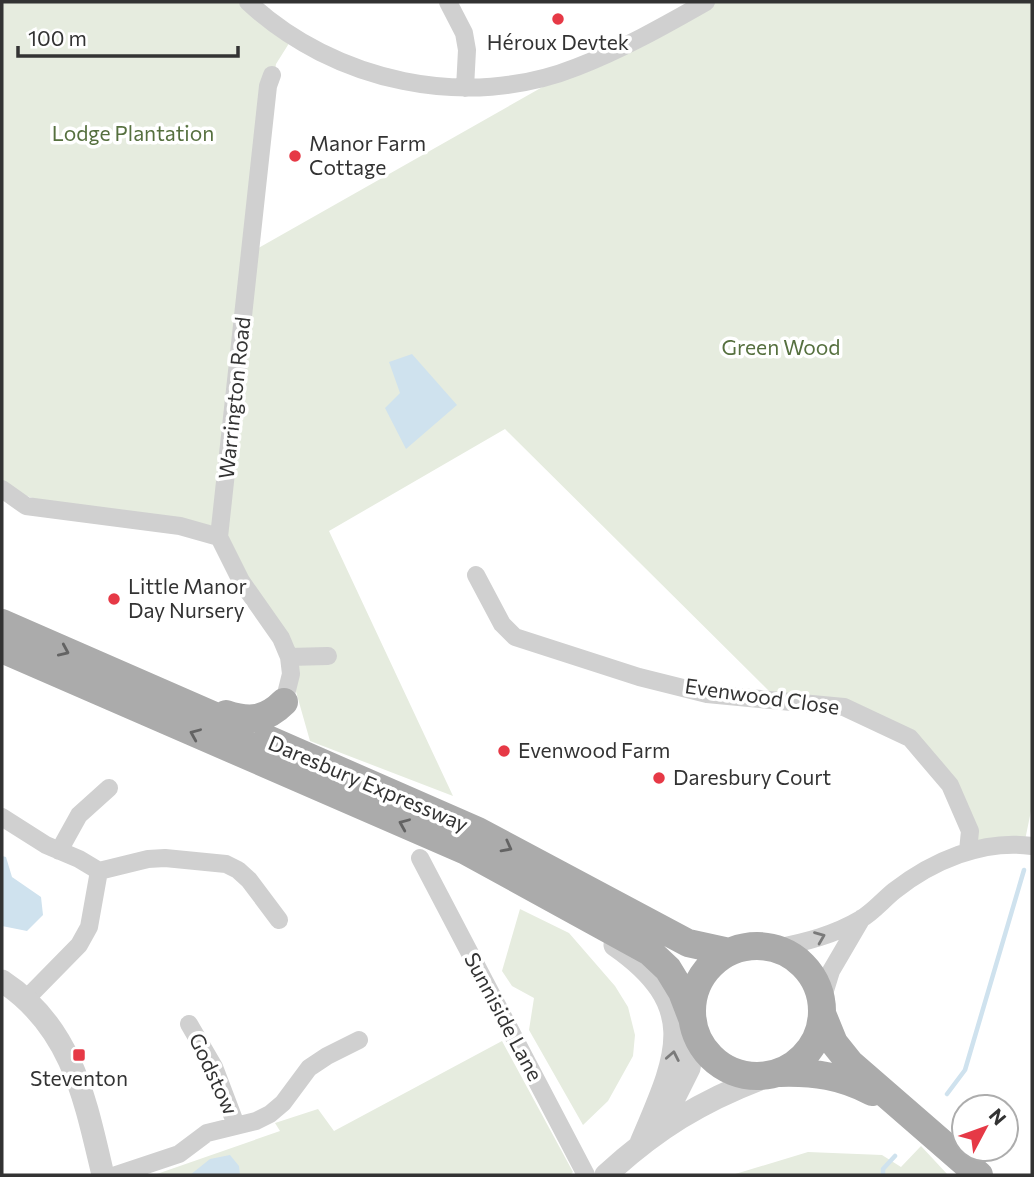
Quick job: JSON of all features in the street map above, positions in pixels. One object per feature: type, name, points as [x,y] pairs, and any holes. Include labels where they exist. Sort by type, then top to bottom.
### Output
[{"type":"main road","name":"Daresbury Expressway","points":[[2,623],[478,831],[688,943],[729,952]]},
{"type":"main road","name":"Daresbury Expressway","points":[[2,649],[467,851],[525,881],[650,952],[668,969],[682,992],[694,1025]]},
{"type":"main road","points":[[137,684],[252,720],[274,711],[284,702]]},
{"type":"main road","points":[[284,702],[288,726],[296,743],[310,759]]},
{"type":"main road","points":[[903,1108],[852,1081],[812,1072],[743,1075],[722,1067],[706,1052],[694,1025],[693,998],[700,979],[712,963],[729,952],[752,946],[775,948],[792,955],[806,967],[817,983],[834,1043],[850,1063],[903,1108],[979,1175]]},
{"type":"main road","points":[[772,1075],[797,1064],[810,1051],[819,1035],[823,1008]]},
{"type":"street","points":[[248,2],[293,37],[327,56],[379,76],[430,86],[465,88],[526,82],[576,68],[670,23],[706,2]]},
{"type":"street","points":[[449,2],[464,33],[467,50],[465,88]]},
{"type":"street","name":"Warrington Road","points":[[219,537],[255,196],[268,86],[272,75]]},
{"type":"street","points":[[2,489],[26,506],[180,526],[219,537],[241,581],[281,638],[289,657],[291,674],[284,702]]},
{"type":"street","name":"Evenwood Close","points":[[476,575],[502,624],[515,637],[639,677],[707,694],[844,706],[910,738],[950,785],[970,831],[968,851]]},
{"type":"street","points":[[289,657],[328,656]]},
{"type":"street","points":[[59,851],[79,815],[109,788]]},
{"type":"street","points":[[2,817],[99,871],[148,859],[165,858],[226,864],[238,870],[248,880],[279,920]]},
{"type":"street","points":[[775,948],[814,941],[862,918],[896,890],[950,858],[968,851],[1000,846],[1032,846]]},
{"type":"street","name":"Sunniside Lane","points":[[420,858],[586,1175]]},
{"type":"street","points":[[26,999],[79,945],[85,935],[89,927],[99,871]]},
{"type":"street","points":[[525,881],[638,960],[654,978],[672,1008],[676,1030],[674,1056],[665,1086],[641,1143]]},
{"type":"street","points":[[823,1008],[831,971],[862,918]]},
{"type":"street","points":[[2,981],[39,1012],[62,1044],[78,1076],[103,1175]]},
{"type":"street","name":"Godstow","points":[[189,1024],[214,1067],[236,1125]]},
{"type":"street","points":[[641,1143],[674,1100],[689,1068],[694,1025]]},
{"type":"street","name":"Godstow","points":[[116,1175],[179,1154],[207,1133],[256,1121],[270,1114],[283,1103],[309,1068],[359,1040]]},
{"type":"street","points":[[606,1175],[641,1143],[693,1108],[732,1089],[772,1075]]},
{"type":"green space","name":"Green Wood","points":[[2,2],[248,2],[293,37],[276,64],[246,255],[576,68],[706,2],[1032,2],[1032,806],[1024,845],[968,851],[970,831],[910,738],[844,707],[778,700],[505,429],[329,531],[453,796],[310,741],[291,674],[219,537],[82,514],[2,488]]},
{"type":"green space","points":[[520,909],[569,933],[615,986],[628,1007],[635,1035],[633,1056],[608,1101],[583,1125],[529,1030],[534,998],[512,986],[502,971]]},
{"type":"green space","points":[[502,1041],[573,1172],[570,1175],[154,1175],[280,1131],[275,1123],[318,1109],[334,1131]]},
{"type":"green space","points":[[921,1146],[948,1175],[732,1175],[808,1152],[882,1155],[901,1167]]},
{"type":"water","points":[[412,354],[457,405],[406,449],[385,408],[400,393],[389,362]]},
{"type":"water","points":[[2,856],[6,857],[12,877],[41,897],[43,915],[27,931],[2,926]]},
{"type":"water","points":[[230,1155],[239,1166],[240,1175],[190,1175],[210,1159]]},
{"type":"waterway","points":[[947,1094],[965,1070],[1024,870]]},
{"type":"waterway","points":[[883,1175],[883,1169],[895,1156]]},
{"type":"place","name":"Héroux Devtek","points":[[558,19]]},
{"type":"place","name":"Manor Farm Cottage","points":[[295,156]]},
{"type":"place","name":"Little Manor Day Nursery","points":[[114,599]]},
{"type":"place","name":"Evenwood Farm","points":[[504,751]]},
{"type":"place","name":"Daresbury Court","points":[[659,778]]},
{"type":"place","name":"Steventon","points":[[79,1055]]},
{"type":"park label","name":"Lodge Plantation","points":[[133,134]]}]
